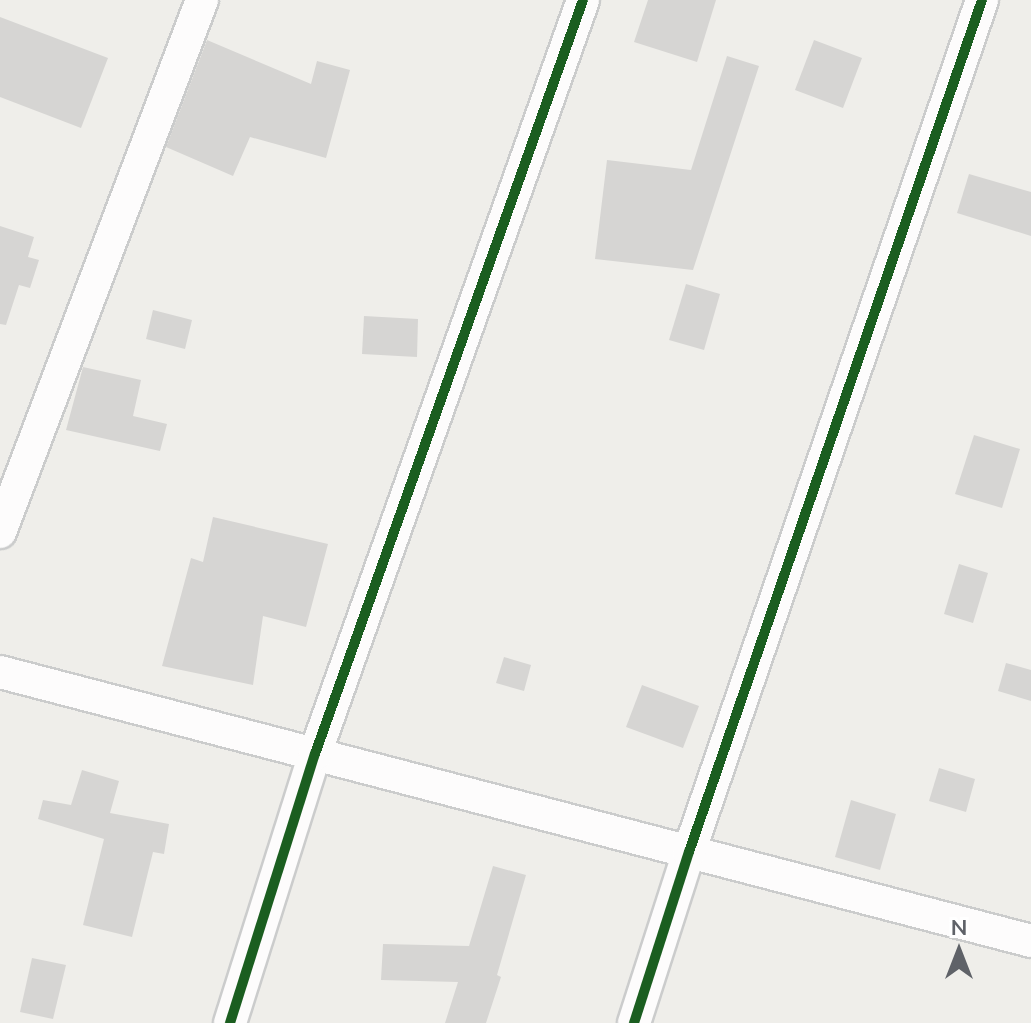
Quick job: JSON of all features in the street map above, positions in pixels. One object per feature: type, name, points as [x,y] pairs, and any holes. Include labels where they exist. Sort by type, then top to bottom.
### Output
[{"type":"street","points":[[0,532],[202,0]]},
{"type":"street","points":[[230,1023],[315,754],[583,0]]},
{"type":"street","points":[[634,1023],[689,852],[982,0]]},
{"type":"street","points":[[0,672],[1031,941]]},
{"type":"building","points":[[648,0],[716,0],[697,62],[634,42]]},
{"type":"building","points":[[0,17],[108,58],[81,128],[0,97]]},
{"type":"building","points":[[207,40],[311,84],[317,61],[350,70],[326,158],[250,137],[233,176],[166,147]]},
{"type":"building","points":[[814,40],[862,58],[843,108],[795,90]]},
{"type":"building","points":[[727,56],[759,66],[693,270],[595,259],[607,160],[691,170]]},
{"type":"building","points":[[969,174],[1031,192],[1031,236],[957,213]]},
{"type":"building","points":[[0,226],[34,237],[28,257],[39,260],[30,288],[19,285],[6,325],[0,324]]},
{"type":"building","points":[[686,284],[720,294],[704,350],[669,340]]},
{"type":"building","points":[[153,310],[192,320],[185,349],[146,339]]},
{"type":"building","points":[[364,316],[418,319],[417,357],[362,354]]},
{"type":"building","points":[[83,367],[141,380],[133,416],[167,424],[160,451],[66,430]]},
{"type":"building","points":[[974,435],[1020,449],[1002,508],[955,494]]},
{"type":"building","points":[[213,517],[328,544],[306,627],[263,616],[253,685],[162,666],[191,558],[203,562]]},
{"type":"building","points":[[959,564],[988,573],[973,623],[944,614]]},
{"type":"building","points":[[504,657],[531,665],[524,691],[496,683]]},
{"type":"building","points":[[1006,663],[1031,670],[1031,701],[998,691]]},
{"type":"building","points":[[642,685],[699,706],[683,748],[626,727]]},
{"type":"building","points":[[939,768],[975,779],[966,812],[929,801]]},
{"type":"building","points":[[82,770],[119,781],[110,813],[169,824],[164,854],[153,852],[132,937],[83,925],[104,839],[38,819],[43,800],[71,805]]},
{"type":"building","points":[[851,800],[896,814],[880,870],[835,857]]},
{"type":"building","points":[[493,866],[526,875],[497,975],[501,977],[486,1023],[445,1023],[458,982],[381,980],[383,944],[469,946]]},
{"type":"building","points":[[32,958],[66,965],[53,1019],[20,1012]]},
{"type":"cycle path","points":[[230,1023],[315,754],[583,0]]},
{"type":"cycle path","points":[[634,1023],[689,852],[982,0]]}]
